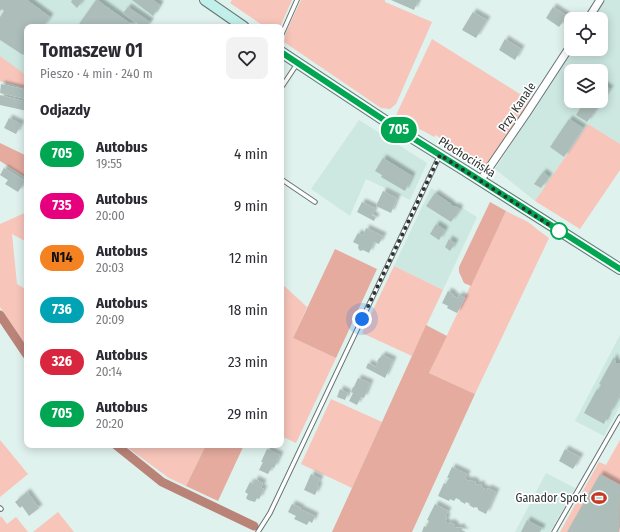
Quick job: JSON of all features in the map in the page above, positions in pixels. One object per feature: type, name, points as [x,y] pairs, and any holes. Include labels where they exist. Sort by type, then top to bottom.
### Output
[{"type":"main road","points":[[205,0],[240,24]]},
{"type":"main road","name":"Płochocińska","points":[[284,54],[390,124],[620,269]]},
{"type":"street","points":[[592,12],[600,0]]},
{"type":"street","name":"Przy Kanale","points":[[480,181],[564,56]]},
{"type":"lane","points":[[284,29],[297,0]]},
{"type":"lane","points":[[284,84],[298,63]]},
{"type":"lane","points":[[258,532],[270,513],[440,155]]},
{"type":"lane","points":[[284,181],[315,202]]},
{"type":"lane","points":[[554,532],[620,417]]},
{"type":"shaded area","points":[[0,0],[164,0],[151,24],[24,24],[24,76],[0,56]]},
{"type":"shaded area","points":[[232,0],[292,0],[281,24],[261,24],[230,3]]},
{"type":"shaded area","points":[[301,0],[385,0],[385,2],[432,22],[396,104],[390,109],[381,108],[284,42],[286,32]]},
{"type":"shaded area","points":[[605,0],[620,0],[620,144],[588,124],[535,201],[495,169],[568,56],[608,56],[608,12],[597,12]]},
{"type":"shaded area","points":[[432,39],[531,101],[483,170],[469,163],[439,140],[440,138],[436,135],[434,137],[397,117],[397,113]]},
{"type":"shaded area","points":[[0,56],[24,74],[24,87],[0,81]]},
{"type":"shaded area","points":[[359,120],[427,163],[410,200],[366,179],[350,216],[311,189]]},
{"type":"shaded area","points":[[588,124],[620,144],[620,170],[580,229],[535,201]]},
{"type":"shaded area","points":[[0,143],[24,155],[24,176],[0,161]]},
{"type":"shaded area","points":[[431,188],[477,217],[443,290],[394,266]]},
{"type":"shaded area","points":[[490,202],[506,211],[471,286],[464,283],[459,272],[459,267]]},
{"type":"shaded area","points":[[506,211],[528,222],[549,238],[475,394],[429,373]]},
{"type":"shaded area","points":[[24,213],[24,240],[12,234],[17,284],[24,288],[24,343],[0,307],[0,224]]},
{"type":"shaded area","points":[[335,249],[377,269],[336,358],[293,338]]},
{"type":"shaded area","points":[[394,266],[443,290],[412,356],[362,333]]},
{"type":"shaded area","points":[[284,286],[307,307],[293,338],[336,358],[296,443],[284,437]]},
{"type":"shaded area","points":[[426,325],[447,336],[429,373],[475,394],[412,532],[332,532]]},
{"type":"shaded area","points":[[620,335],[620,406],[604,436],[575,421]]},
{"type":"shaded area","points":[[331,399],[382,422],[352,488],[301,464]]},
{"type":"shaded area","points":[[0,440],[28,474],[0,497]]},
{"type":"shaded area","name":"Ganador Sport","points":[[620,440],[620,532],[560,532],[599,462],[606,465]]},
{"type":"shaded area","points":[[128,448],[205,448],[186,486],[169,478]]},
{"type":"shaded area","points":[[205,448],[243,448],[218,501],[186,486]]},
{"type":"shaded area","points":[[546,473],[575,488],[550,532],[515,532]]},
{"type":"shaded area","points":[[58,512],[74,532],[33,532]]},
{"type":"shaded area","points":[[1,516],[7,524],[16,517],[28,532],[0,532]]},
{"type":"building","points":[[0,0],[27,0],[50,17],[45,24],[24,24],[23,55],[0,40],[0,17],[4,11],[2,9],[0,11]]},
{"type":"building","points":[[72,0],[83,0],[77,8],[71,2]]},
{"type":"building","points":[[97,0],[131,24],[79,24]]},
{"type":"building","points":[[132,0],[153,0],[160,5],[153,16]]},
{"type":"building","points":[[391,0],[417,0],[418,1],[414,10]]},
{"type":"building","points":[[128,7],[150,22],[148,24],[138,24],[123,13]]},
{"type":"building","points":[[553,7],[564,14],[564,20],[559,27],[546,18]]},
{"type":"building","points":[[473,12],[487,20],[476,38],[462,30]]},
{"type":"building","points":[[505,39],[521,49],[515,60],[499,50]]},
{"type":"building","points":[[1,84],[24,89],[24,98],[0,93]]},
{"type":"building","points":[[0,95],[24,101],[24,110],[0,105]]},
{"type":"building","points":[[580,108],[597,108],[587,122],[576,115]]},
{"type":"building","points":[[9,118],[21,124],[16,134],[4,128]]},
{"type":"building","points":[[569,119],[583,128],[564,157],[550,147]]},
{"type":"building","points":[[383,158],[412,176],[405,191],[381,177],[382,175],[375,171]]},
{"type":"building","points":[[4,168],[24,180],[24,183],[18,192],[5,184],[8,180],[0,175]]},
{"type":"building","points":[[543,172],[549,177],[541,188],[534,184]]},
{"type":"building","points":[[383,191],[397,198],[391,213],[376,206]]},
{"type":"building","points":[[435,193],[451,205],[460,209],[451,222],[426,206]]},
{"type":"building","points":[[362,202],[375,208],[372,215],[376,217],[374,221],[357,212]]},
{"type":"building","points":[[436,224],[445,230],[439,240],[430,234]]},
{"type":"building","points":[[366,228],[383,236],[379,244],[374,242],[369,253],[359,250],[359,245],[353,242],[358,233],[363,236]]},
{"type":"building","points":[[449,239],[455,243],[450,251],[445,247]]},
{"type":"building","points":[[448,291],[454,295],[453,296],[458,298],[459,295],[465,298],[457,313],[447,308],[448,306],[442,303]]},
{"type":"building","points":[[382,355],[393,360],[385,378],[366,368],[368,363],[376,367],[379,358]]},
{"type":"building","points":[[614,357],[616,363],[620,363],[620,394],[609,412],[604,424],[584,413],[597,389],[598,390],[601,385],[599,384]]},
{"type":"building","points":[[358,378],[370,383],[364,398],[361,397],[357,405],[349,401],[353,393],[351,392]]},
{"type":"building","points":[[340,389],[348,393],[345,400],[337,397]]},
{"type":"building","points":[[267,449],[280,455],[274,468],[272,467],[268,474],[259,470]]},
{"type":"building","points":[[565,449],[580,457],[573,469],[559,461]]},
{"type":"building","points":[[452,467],[467,474],[465,479],[476,482],[475,484],[482,485],[481,487],[487,490],[488,488],[496,492],[486,514],[478,510],[478,508],[474,508],[466,502],[465,504],[456,498],[454,501],[450,499],[449,501],[438,496],[444,483],[446,484],[449,478],[447,478]]},
{"type":"building","points":[[311,474],[320,479],[315,495],[304,490]]},
{"type":"building","name":"Ganador Sport","points":[[600,474],[620,485],[619,532],[567,532]]},
{"type":"building","points":[[255,479],[263,483],[261,488],[264,489],[259,499],[257,498],[255,502],[246,498],[248,494],[245,492],[250,482],[253,484]]},
{"type":"building","points":[[27,492],[39,508],[29,516],[22,506],[20,508],[15,502]]},
{"type":"building","points":[[292,504],[315,516],[312,523],[309,521],[307,525],[294,519],[296,516],[288,512]]},
{"type":"building","points":[[435,504],[448,511],[445,516],[447,517],[445,522],[449,524],[450,522],[455,525],[455,527],[462,528],[462,530],[466,532],[422,532],[424,526],[426,527],[429,521],[427,520]]},
{"type":"building","points":[[527,520],[542,528],[540,532],[521,532]]},
{"type":"waterway","points":[[0,315],[24,351]]},
{"type":"waterway","points":[[120,448],[162,482],[254,526]]},
{"type":"bus line","name":"705","points":[[284,54],[390,124],[620,269]]},
{"type":"place","name":"Ganador Sport","points":[[599,498]]},
{"type":"route","points":[[362,319],[440,155],[559,231]]}]
